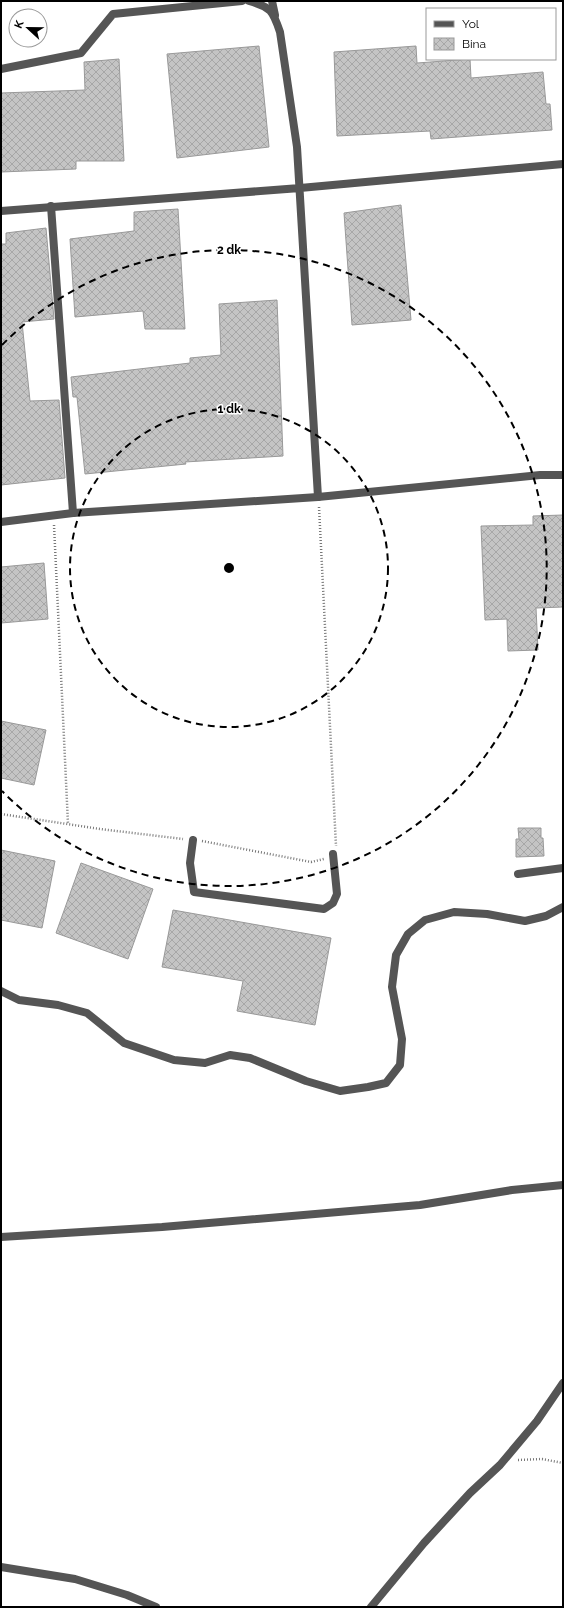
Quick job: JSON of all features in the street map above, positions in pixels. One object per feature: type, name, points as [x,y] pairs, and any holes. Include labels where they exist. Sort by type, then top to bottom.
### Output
[{"type":"street","points":[[1,69],[80,53],[113,14],[242,1]]},
{"type":"street","points":[[250,1],[264,5],[275,15]]},
{"type":"street","points":[[272,1],[280,32],[297,148],[318,497]]},
{"type":"street","points":[[1,211],[300,188],[563,164]]},
{"type":"street","points":[[51,206],[73,513]]},
{"type":"street","points":[[1,522],[73,513],[318,497],[540,475],[563,475]]},
{"type":"street","points":[[193,840],[190,863],[194,892],[324,909],[333,903],[337,894],[333,854]]},
{"type":"street","points":[[518,874],[563,868]]},
{"type":"street","points":[[1,991],[19,1000],[58,1005],[87,1013],[124,1042],[174,1060],[205,1063],[230,1055],[250,1058],[306,1081],[340,1090],[368,1087],[386,1083],[400,1065],[402,1039],[392,987],[396,955],[408,934],[425,920],[454,912],[487,914],[525,921],[546,916],[563,907]]},
{"type":"street","points":[[1,1238],[162,1227],[420,1204],[512,1190],[563,1185]]},
{"type":"street","points":[[372,1607],[424,1543],[470,1493],[500,1465],[537,1421],[563,1383]]},
{"type":"street","points":[[1,1567],[74,1579],[127,1595],[156,1607]]},
{"type":"path","points":[[1,814],[193,840],[311,862],[325,859],[333,854],[337,843],[318,497]]},
{"type":"path","points":[[54,515],[68,824]]},
{"type":"path","points":[[500,1465],[516,1460],[542,1459],[563,1463]]},
{"type":"building","points":[[259,46],[269,147],[177,158],[167,54]]},
{"type":"building","points":[[416,46],[417,63],[470,60],[471,78],[543,72],[546,104],[550,104],[552,130],[431,139],[430,131],[337,136],[334,52]]},
{"type":"building","points":[[119,59],[124,161],[76,161],[76,169],[1,172],[1,93],[85,90],[84,62]]},
{"type":"building","points":[[401,205],[411,320],[352,325],[344,213]]},
{"type":"building","points":[[178,209],[185,329],[145,329],[143,311],[75,317],[70,239],[134,231],[134,212]]},
{"type":"building","points":[[46,228],[54,319],[22,322],[30,401],[59,400],[65,478],[1,485],[1,244],[6,244],[6,233]]},
{"type":"building","points":[[277,300],[283,456],[185,462],[186,464],[85,474],[77,397],[73,397],[71,377],[190,363],[190,358],[221,355],[219,304]]},
{"type":"building","points":[[563,515],[563,607],[536,608],[538,650],[508,651],[507,619],[485,620],[481,526],[533,525],[533,516]]},
{"type":"building","points":[[44,563],[48,619],[1,623],[1,567]]},
{"type":"building","points":[[1,721],[46,730],[34,785],[1,778]]},
{"type":"building","points":[[518,828],[541,828],[544,856],[516,857],[516,839],[519,839]]},
{"type":"building","points":[[1,850],[55,861],[42,928],[1,920]]},
{"type":"building","points":[[81,863],[153,889],[128,959],[56,933]]},
{"type":"building","points":[[173,910],[331,938],[315,1025],[237,1011],[243,981],[162,967]]}]
